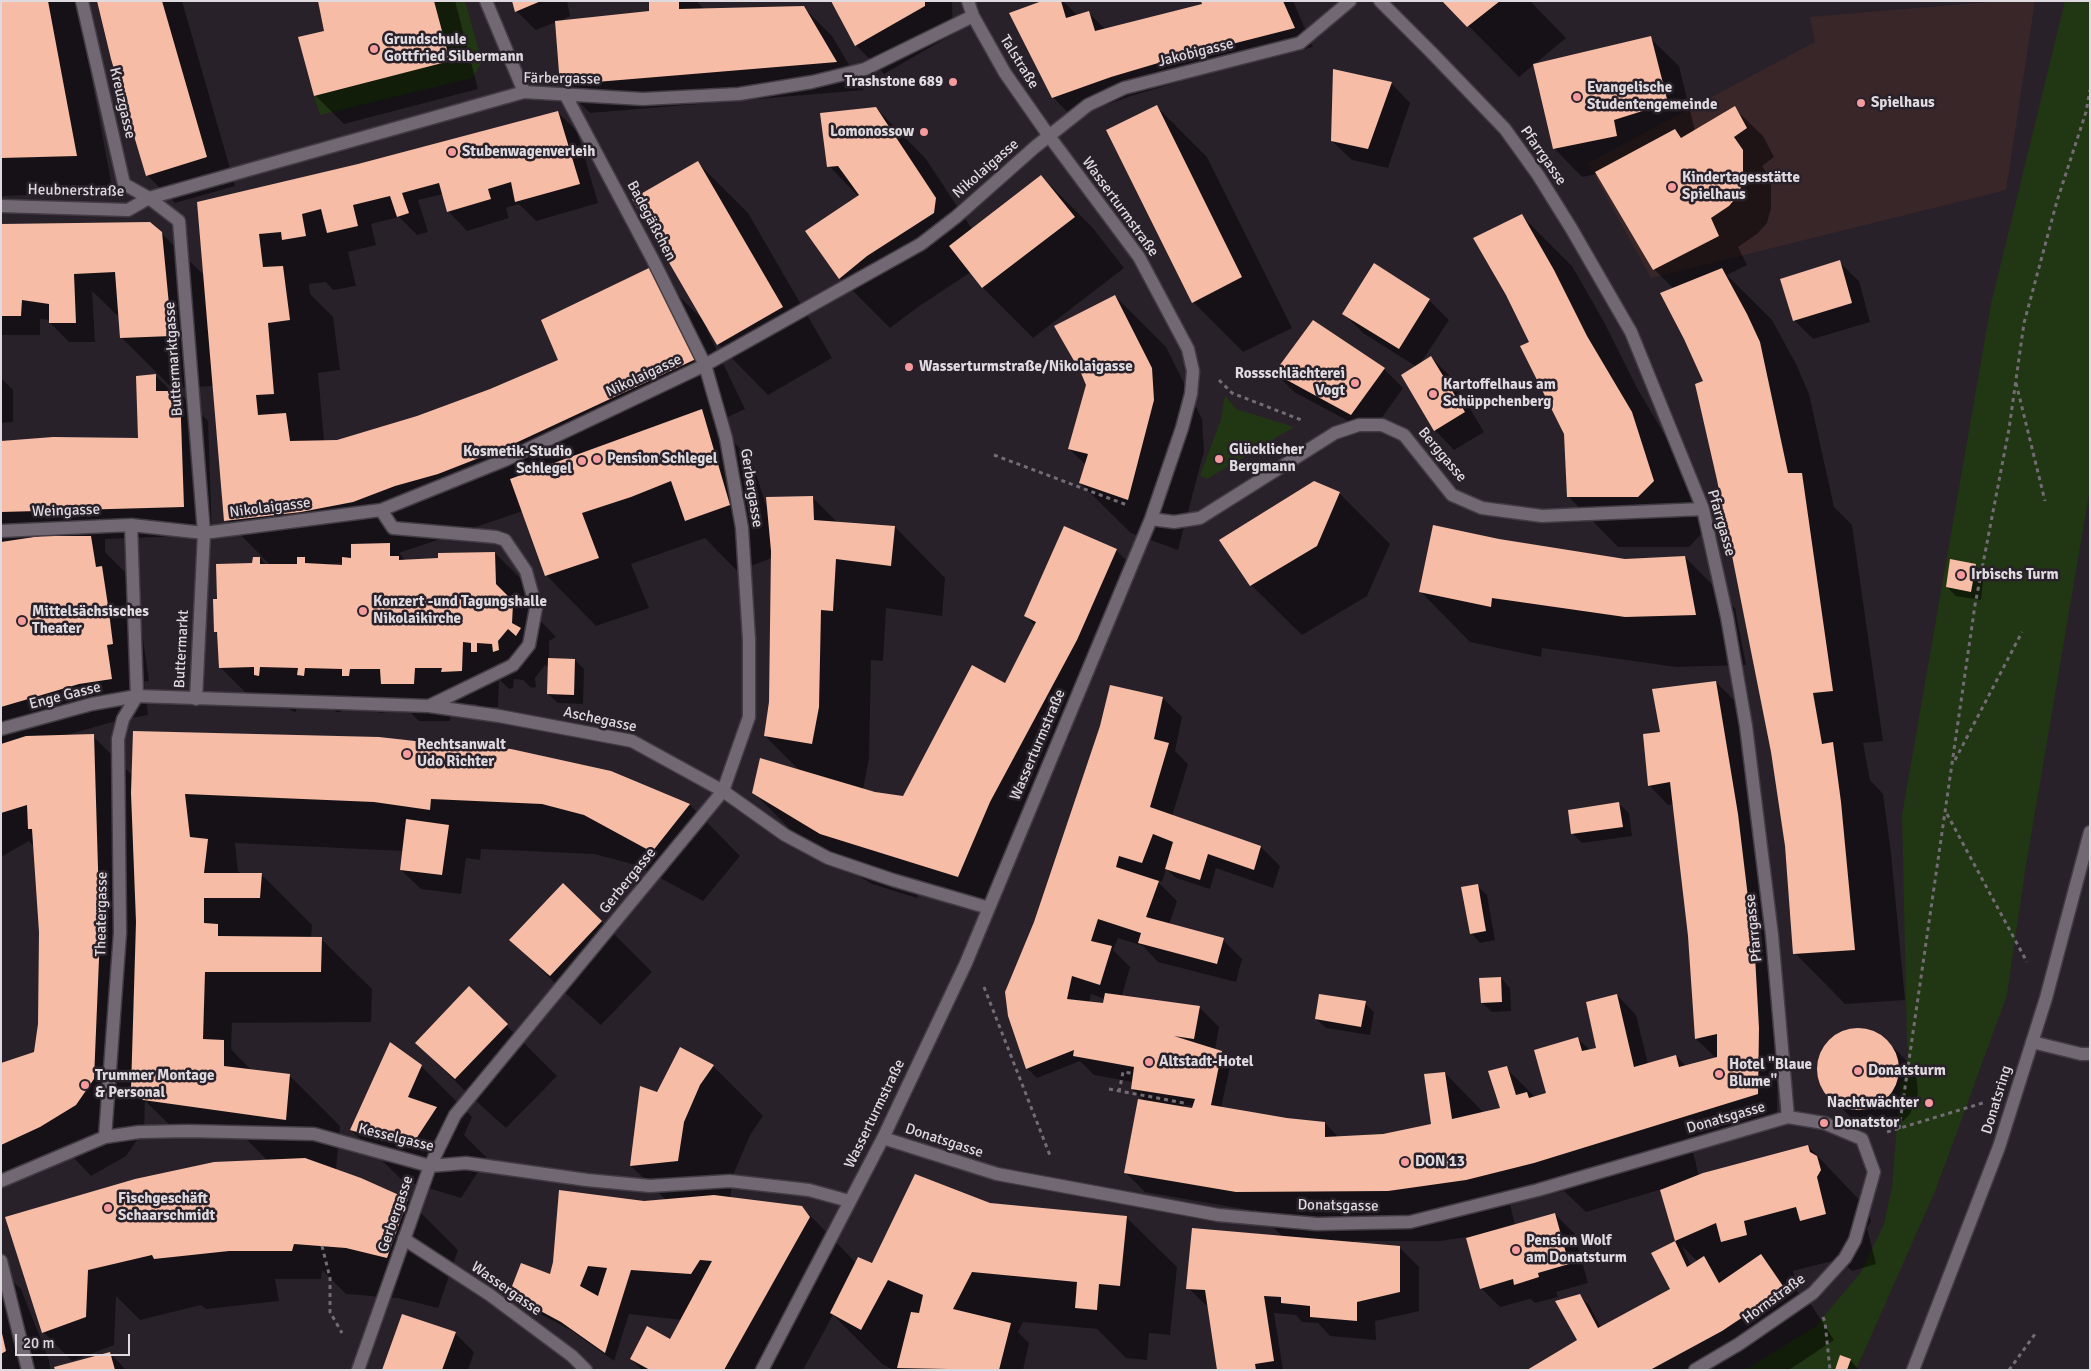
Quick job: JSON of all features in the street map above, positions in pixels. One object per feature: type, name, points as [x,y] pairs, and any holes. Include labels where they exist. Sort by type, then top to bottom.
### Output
[{"type":"street","name":"Kreuzgasse","points":[[82,1],[124,184],[149,198]]},
{"type":"street","points":[[486,1],[524,92]]},
{"type":"street","name":"Talstraße","points":[[968,1],[973,16],[1005,73],[1049,136]]},
{"type":"street","name":"Jakobigasse","points":[[1049,136],[1088,104],[1124,88],[1300,43],[1350,1]]},
{"type":"street","name":"Pfarrgasse","points":[[1380,1],[1432,52],[1505,130],[1538,175],[1631,332],[1703,509],[1727,617],[1746,726],[1772,934],[1788,1117]]},
{"type":"street","name":"Färbergasse","points":[[149,198],[524,92],[643,99],[739,94],[812,82],[864,69],[973,16]]},
{"type":"street","name":"Badegäßchen","points":[[565,94],[653,260],[705,365]]},
{"type":"street","name":"Wasserturmstraße","points":[[762,1370],[882,1138],[966,963],[1151,519],[1191,394],[1193,372],[1188,349],[1139,257],[1049,136]]},
{"type":"street","name":"Nikolaigasse","points":[[204,533],[381,510],[505,460],[705,365],[921,244],[956,217],[1049,136]]},
{"type":"street","name":"Heubnerstraße","points":[[1,206],[128,210],[149,198]]},
{"type":"street","name":"Buttermarktgasse","points":[[149,198],[179,221],[204,533]]},
{"type":"street","name":"Gerbergasse","points":[[358,1370],[430,1166],[455,1115],[723,791],[749,717],[749,639],[740,519],[726,438],[705,365]]},
{"type":"street","name":"Berggasse","points":[[1151,519],[1174,522],[1200,518],[1335,432],[1359,425],[1382,425],[1404,435],[1452,495],[1482,508],[1542,516],[1703,509]]},
{"type":"street","points":[[381,510],[393,528],[496,537],[505,540],[526,571],[536,602],[529,645],[513,664],[429,706]]},
{"type":"street","points":[[137,696],[131,525],[204,533]]},
{"type":"street","name":"Weingasse","points":[[1,531],[131,525]]},
{"type":"street","name":"Buttermarkt","points":[[137,696],[196,699],[204,533]]},
{"type":"street","name":"Enge Gasse","points":[[1,729],[92,704],[137,696]]},
{"type":"street","name":"Theatergasse","points":[[104,1137],[120,933],[118,739],[124,719],[137,696]]},
{"type":"street","name":"Aschegasse","points":[[196,699],[429,706],[499,716],[632,741],[723,791],[785,835],[828,858],[893,880],[989,908]]},
{"type":"street","name":"Donatsring","points":[[1913,1370],[1999,1147],[2046,998],[2090,832]]},
{"type":"street","points":[[2032,1042],[2081,1054],[2090,1054]]},
{"type":"street","name":"Donatsgasse","points":[[882,1138],[997,1174],[1218,1215],[1317,1224],[1410,1222],[1538,1190],[1788,1117]]},
{"type":"street","name":"Hornstraße","points":[[1695,1370],[1739,1344],[1813,1293],[1844,1258],[1855,1240],[1874,1172],[1862,1139],[1824,1123],[1788,1117]]},
{"type":"street","name":"Kesselgasse","points":[[1,1181],[104,1137],[139,1132],[188,1131],[314,1134],[430,1166],[466,1163],[587,1180],[650,1186],[730,1181],[809,1190],[849,1201]]},
{"type":"street","name":"Wassergasse","points":[[404,1239],[490,1295],[572,1356],[586,1370]]},
{"type":"street","points":[[1,1262],[28,1370]]},
{"type":"path","points":[[2016,1093],[1899,1128],[1947,813],[1975,605],[2009,429],[2024,324],[2057,201],[2086,112],[2090,90]]},
{"type":"path","points":[[1188,349],[1232,393],[1335,432]]},
{"type":"path","points":[[2016,382],[2045,501]]},
{"type":"path","points":[[994,455],[1130,506]]},
{"type":"path","points":[[1954,764],[2022,632]]},
{"type":"path","points":[[1947,813],[2046,998]]},
{"type":"path","points":[[966,963],[985,988],[1051,1158],[1059,1164]]},
{"type":"path","points":[[1119,1092],[1123,1072],[1131,1073]]},
{"type":"path","points":[[1110,1089],[1184,1103]]},
{"type":"path","points":[[322,1246],[330,1278],[330,1312],[354,1353],[363,1357]]},
{"type":"path","points":[[1813,1293],[1825,1322],[1830,1370]]},
{"type":"path","points":[[2009,1370],[2035,1334]]},
{"type":"shaded area","name":"Spielhaus","points":[[2001,1],[2035,1],[2006,190],[1651,278],[1588,163],[1815,42],[1810,17]]},
{"type":"green space","points":[[434,1],[465,1],[482,62],[472,78],[320,115],[314,96],[450,61]]},
{"type":"green space","points":[[2065,1],[2090,1],[2090,488],[2025,871],[2007,995],[1936,1189],[1856,1370],[1745,1370],[1816,1326],[1861,1272],[1884,1224],[1892,1187],[1900,1086],[1907,1069],[1908,1058],[1902,815],[1991,304]]},
{"type":"green space","points":[[1225,395],[1236,409],[1294,427],[1207,479],[1200,476],[1221,419]]},
{"type":"building","points":[[1,1],[48,1],[77,156],[1,158]]},
{"type":"building","points":[[97,1],[162,1],[207,157],[146,176],[111,59]]},
{"type":"building","name":"Grundschule Gottfried Silbermann","points":[[318,1],[434,1],[450,61],[314,96],[298,37],[324,31]]},
{"type":"building","points":[[512,1],[541,1],[515,12]]},
{"type":"building","points":[[649,1],[679,1],[679,9],[804,6],[837,62],[560,85],[555,21],[649,11]]},
{"type":"building","points":[[831,1],[925,1],[925,6],[855,46]]},
{"type":"building","points":[[1042,1],[1061,1],[1066,18],[1089,11],[1095,31],[1202,4],[1201,1],[1283,1],[1295,28],[1165,61],[1111,77],[1052,98],[1009,13]]},
{"type":"building","points":[[1442,1],[1500,1],[1467,27]]},
{"type":"building","points":[[1651,36],[1668,103],[1614,120],[1617,136],[1553,149],[1533,64]]},
{"type":"building","points":[[1333,69],[1392,82],[1368,149],[1331,141]]},
{"type":"building","points":[[1157,105],[1242,277],[1192,303],[1106,130]]},
{"type":"building","name":"Kindertagesstätte Spielhaus","points":[[1735,106],[1747,128],[1734,137],[1743,150],[1743,179],[1739,194],[1729,206],[1711,218],[1719,236],[1653,270],[1595,172],[1675,129],[1681,138]]},
{"type":"building","points":[[876,107],[936,198],[934,213],[867,256],[839,279],[805,231],[859,195],[838,166],[827,167],[820,113]]},
{"type":"building","points":[[558,111],[580,184],[515,202],[511,182],[488,189],[491,199],[447,212],[439,183],[402,193],[409,213],[397,217],[390,196],[353,205],[358,226],[327,233],[321,209],[302,214],[306,236],[282,240],[281,232],[259,234],[263,267],[283,266],[290,320],[268,323],[274,394],[256,395],[258,415],[286,413],[290,441],[337,440],[417,416],[490,389],[558,360],[541,320],[651,267],[696,359],[507,447],[438,474],[395,486],[353,502],[301,512],[224,521],[197,202],[358,164]]},
{"type":"building","points":[[698,161],[783,307],[717,345],[632,199]]},
{"type":"building","points":[[1041,175],[1075,217],[982,288],[949,246]]},
{"type":"building","points":[[1522,214],[1554,270],[1587,336],[1632,412],[1654,481],[1638,497],[1567,497],[1564,434],[1520,346],[1529,342],[1506,295],[1473,238]]},
{"type":"building","points":[[150,222],[162,232],[172,336],[120,338],[115,272],[74,274],[76,323],[49,323],[49,304],[22,300],[21,316],[1,316],[1,224]]},
{"type":"building","points":[[1840,260],[1852,303],[1793,321],[1780,279]]},
{"type":"building","points":[[1374,263],[1430,299],[1399,349],[1342,314]]},
{"type":"building","points":[[1722,268],[1760,342],[1788,473],[1802,473],[1833,691],[1813,693],[1822,744],[1833,742],[1841,802],[1855,950],[1793,954],[1785,846],[1771,752],[1717,480],[1695,384],[1703,381],[1660,293]]},
{"type":"building","points":[[1115,295],[1152,368],[1154,400],[1128,500],[1079,483],[1088,454],[1068,449],[1086,385],[1054,326]]},
{"type":"building","points":[[1313,320],[1385,368],[1351,415],[1274,373]]},
{"type":"building","name":"Kartoffelhaus am Schüppchenberg","points":[[1431,356],[1465,412],[1434,431],[1401,375]]},
{"type":"building","points":[[156,374],[156,391],[180,391],[184,507],[1,512],[1,441],[53,437],[138,438],[136,376]]},
{"type":"building","points":[[702,409],[730,505],[685,521],[671,481],[631,497],[582,513],[599,558],[545,576],[510,479]]},
{"type":"building","points":[[1314,481],[1340,492],[1317,546],[1250,586],[1219,540]]},
{"type":"building","points":[[813,496],[814,520],[895,526],[891,566],[836,559],[833,611],[821,610],[819,707],[812,744],[764,736],[769,702],[771,551],[766,497]]},
{"type":"building","points":[[1433,525],[1499,539],[1625,559],[1685,556],[1696,615],[1625,617],[1492,598],[1491,607],[1419,592]]},
{"type":"building","points":[[1064,526],[1117,549],[1077,640],[990,802],[958,877],[820,834],[752,793],[760,758],[875,792],[903,796],[972,665],[1005,683],[1036,622],[1024,616]]},
{"type":"building","points":[[41,536],[91,536],[96,567],[102,566],[109,612],[113,644],[107,645],[112,679],[79,684],[1,707],[1,542]]},
{"type":"building","name":"Konzert -und Tagungshalle Nikolaikirche","points":[[390,543],[390,556],[399,556],[399,560],[438,558],[438,553],[495,552],[496,584],[509,597],[515,594],[520,600],[513,604],[512,623],[521,628],[516,636],[508,629],[498,641],[499,650],[493,652],[492,644],[477,643],[477,652],[471,652],[471,643],[463,642],[462,671],[441,672],[442,668],[415,668],[414,684],[381,684],[380,669],[350,669],[349,676],[342,676],[342,669],[305,668],[304,676],[297,675],[298,668],[260,667],[259,676],[254,675],[254,667],[219,668],[217,632],[214,632],[213,599],[217,599],[216,564],[252,563],[253,557],[260,557],[260,564],[297,564],[297,557],[305,557],[305,563],[342,565],[342,557],[351,558],[351,544]]},
{"type":"building","name":"Irbischs Turm","points":[[1950,559],[1976,564],[1971,592],[1946,587]]},
{"type":"building","points":[[548,658],[575,659],[574,695],[547,694]]},
{"type":"building","points":[[1716,681],[1738,814],[1755,956],[1759,1028],[1758,1094],[1534,1163],[1466,1180],[1388,1191],[1236,1192],[1124,1173],[1138,1099],[1192,1108],[1195,1099],[1131,1089],[1134,1067],[1073,1056],[1074,1050],[1026,1069],[1008,1016],[1005,992],[1034,922],[1100,726],[1110,685],[1163,697],[1154,739],[1169,743],[1150,807],[1261,846],[1254,870],[1208,854],[1200,880],[1165,869],[1173,842],[1153,834],[1142,863],[1119,856],[1116,867],[1159,881],[1146,917],[1224,938],[1217,964],[1138,943],[1141,933],[1098,919],[1091,941],[1112,946],[1100,985],[1072,976],[1067,999],[1103,1003],[1105,993],[1200,1006],[1194,1039],[1174,1036],[1222,1051],[1211,1105],[1287,1118],[1325,1122],[1325,1137],[1383,1134],[1431,1124],[1424,1074],[1445,1072],[1452,1119],[1500,1108],[1488,1071],[1507,1066],[1516,1095],[1527,1092],[1529,1098],[1546,1093],[1534,1050],[1578,1037],[1582,1051],[1596,1048],[1586,1002],[1617,994],[1634,1067],[1676,1055],[1679,1067],[1717,1057],[1717,1034],[1695,1039],[1688,936],[1670,782],[1648,786],[1643,734],[1660,732],[1652,689]]},
{"type":"building","points":[[133,731],[379,737],[511,749],[611,771],[690,804],[652,852],[584,815],[542,804],[431,799],[430,810],[374,802],[185,794],[190,837],[208,839],[204,873],[262,873],[260,898],[204,898],[204,923],[218,924],[218,936],[322,937],[321,972],[205,972],[203,1039],[224,1040],[224,1066],[290,1074],[286,1120],[143,1100],[131,1089],[136,922],[131,793]]},
{"type":"building","points":[[94,734],[100,935],[94,1079],[76,1105],[40,1127],[1,1145],[1,1063],[34,1052],[38,1024],[39,932],[32,829],[28,829],[27,805],[1,813],[1,744],[26,736]]},
{"type":"building","points":[[1619,802],[1623,827],[1571,834],[1568,810]]},
{"type":"building","points":[[406,819],[449,825],[442,875],[400,870]]},
{"type":"building","points":[[563,883],[602,921],[550,976],[509,940]]},
{"type":"building","points":[[1478,884],[1486,931],[1470,934],[1461,887]]},
{"type":"building","points":[[1501,977],[1502,1002],[1481,1003],[1479,978]]},
{"type":"building","points":[[469,986],[508,1024],[455,1079],[415,1043]]},
{"type":"building","points":[[1319,994],[1366,1001],[1361,1027],[1315,1019]]},
{"type":"building","name":"Donatsturm","points":[[1858,1028],[1874,1031],[1887,1040],[1896,1053],[1899,1069],[1896,1085],[1887,1098],[1874,1107],[1858,1110],[1842,1107],[1829,1098],[1820,1085],[1817,1069],[1820,1053],[1829,1040],[1842,1031]]},
{"type":"building","points":[[390,1042],[422,1065],[408,1097],[437,1107],[410,1148],[350,1130]]},
{"type":"building","points":[[680,1047],[714,1065],[700,1085],[684,1122],[678,1161],[630,1166],[640,1086],[657,1092]]},
{"type":"building","points":[[1808,1145],[1810,1152],[1817,1156],[1821,1170],[1817,1177],[1826,1214],[1800,1221],[1796,1207],[1744,1221],[1747,1235],[1721,1242],[1716,1223],[1675,1241],[1660,1190],[1703,1173]]},
{"type":"building","points":[[305,1158],[361,1178],[408,1199],[387,1258],[346,1248],[294,1244],[292,1251],[229,1251],[154,1259],[152,1255],[88,1270],[86,1317],[42,1333],[5,1217],[135,1179],[214,1162]]},
{"type":"building","points":[[915,1174],[990,1203],[1127,1216],[1120,1286],[1099,1284],[1097,1310],[1075,1308],[1077,1282],[972,1272],[953,1309],[1011,1323],[999,1370],[897,1368],[911,1312],[919,1313],[923,1295],[888,1280],[861,1330],[830,1313],[858,1257],[872,1263]]},
{"type":"building","points":[[559,1190],[644,1201],[714,1195],[802,1206],[810,1217],[724,1370],[650,1370],[630,1359],[647,1326],[670,1339],[712,1261],[700,1260],[691,1274],[631,1270],[605,1353],[561,1322],[509,1294],[521,1263],[550,1274],[553,1262]],"holes":[[[588,1266],[607,1268],[598,1296],[580,1286]]]},
{"type":"building","points":[[1555,1213],[1569,1264],[1538,1273],[1539,1277],[1514,1285],[1513,1279],[1480,1289],[1466,1238]]},
{"type":"building","points":[[1192,1228],[1400,1246],[1400,1292],[1357,1302],[1357,1321],[1310,1317],[1310,1306],[1281,1303],[1281,1297],[1264,1296],[1274,1361],[1255,1364],[1256,1370],[1217,1370],[1205,1290],[1186,1289]]},
{"type":"building","points":[[1675,1241],[1687,1267],[1704,1256],[1719,1283],[1761,1254],[1785,1289],[1722,1331],[1650,1370],[1527,1370],[1577,1340],[1555,1301],[1580,1294],[1598,1328],[1670,1289],[1651,1253]]},
{"type":"building","points":[[402,1314],[456,1332],[442,1370],[382,1370]]},
{"type":"building","points":[[1,1329],[6,1351],[1,1354]]},
{"type":"building","points":[[110,1352],[115,1370],[55,1370],[54,1367]]},
{"type":"building","points":[[1840,1355],[1851,1359],[1847,1370],[1835,1370]]},
{"type":"place","name":"Grundschule Gottfried Silbermann","points":[[374,49]]},
{"type":"place","name":"Trashstone 689","points":[[953,82]]},
{"type":"place","name":"Evangelische Studentengemeinde","points":[[1577,97]]},
{"type":"place","name":"Spielhaus","points":[[1861,103]]},
{"type":"place","name":"Lomonossow","points":[[924,132]]},
{"type":"place","name":"Stubenwagenverleih","points":[[452,152]]},
{"type":"place","name":"Kindertagesstätte Spielhaus","points":[[1672,187]]},
{"type":"place","name":"Wasserturmstraße/Nikolaigasse","points":[[909,367]]},
{"type":"place","name":"Rossschlächterei Vogt","points":[[1355,383]]},
{"type":"place","name":"Kartoffelhaus am Schüppchenberg","points":[[1433,394]]},
{"type":"place","name":"Pension Schlegel","points":[[597,459]]},
{"type":"place","name":"Glücklicher Bergmann","points":[[1219,459]]},
{"type":"place","name":"Kosmetik-Studio Schlegel","points":[[582,461]]},
{"type":"place","name":"Irbischs Turm","points":[[1961,575]]},
{"type":"place","name":"Konzert -und Tagungshalle Nikolaikirche","points":[[363,611]]},
{"type":"place","name":"Mittelsächsisches Theater","points":[[22,621]]},
{"type":"place","name":"Rechtsanwalt Udo Richter","points":[[407,754]]},
{"type":"place","name":"Altstadt-Hotel","points":[[1149,1062]]},
{"type":"place","name":"Donatsturm","points":[[1858,1071]]},
{"type":"place","name":"Hotel \"Blaue Blume\"","points":[[1719,1074]]},
{"type":"place","name":"Trummer Montage & Personal","points":[[85,1085]]},
{"type":"place","name":"Nachtwächter","points":[[1929,1103]]},
{"type":"place","name":"Donatstor","points":[[1824,1123]]},
{"type":"place","name":"DON 13","points":[[1405,1162]]},
{"type":"place","name":"Fischgeschäft Schaarschmidt","points":[[108,1208]]},
{"type":"place","name":"Pension Wolf am Donatsturm","points":[[1516,1250]]}]
